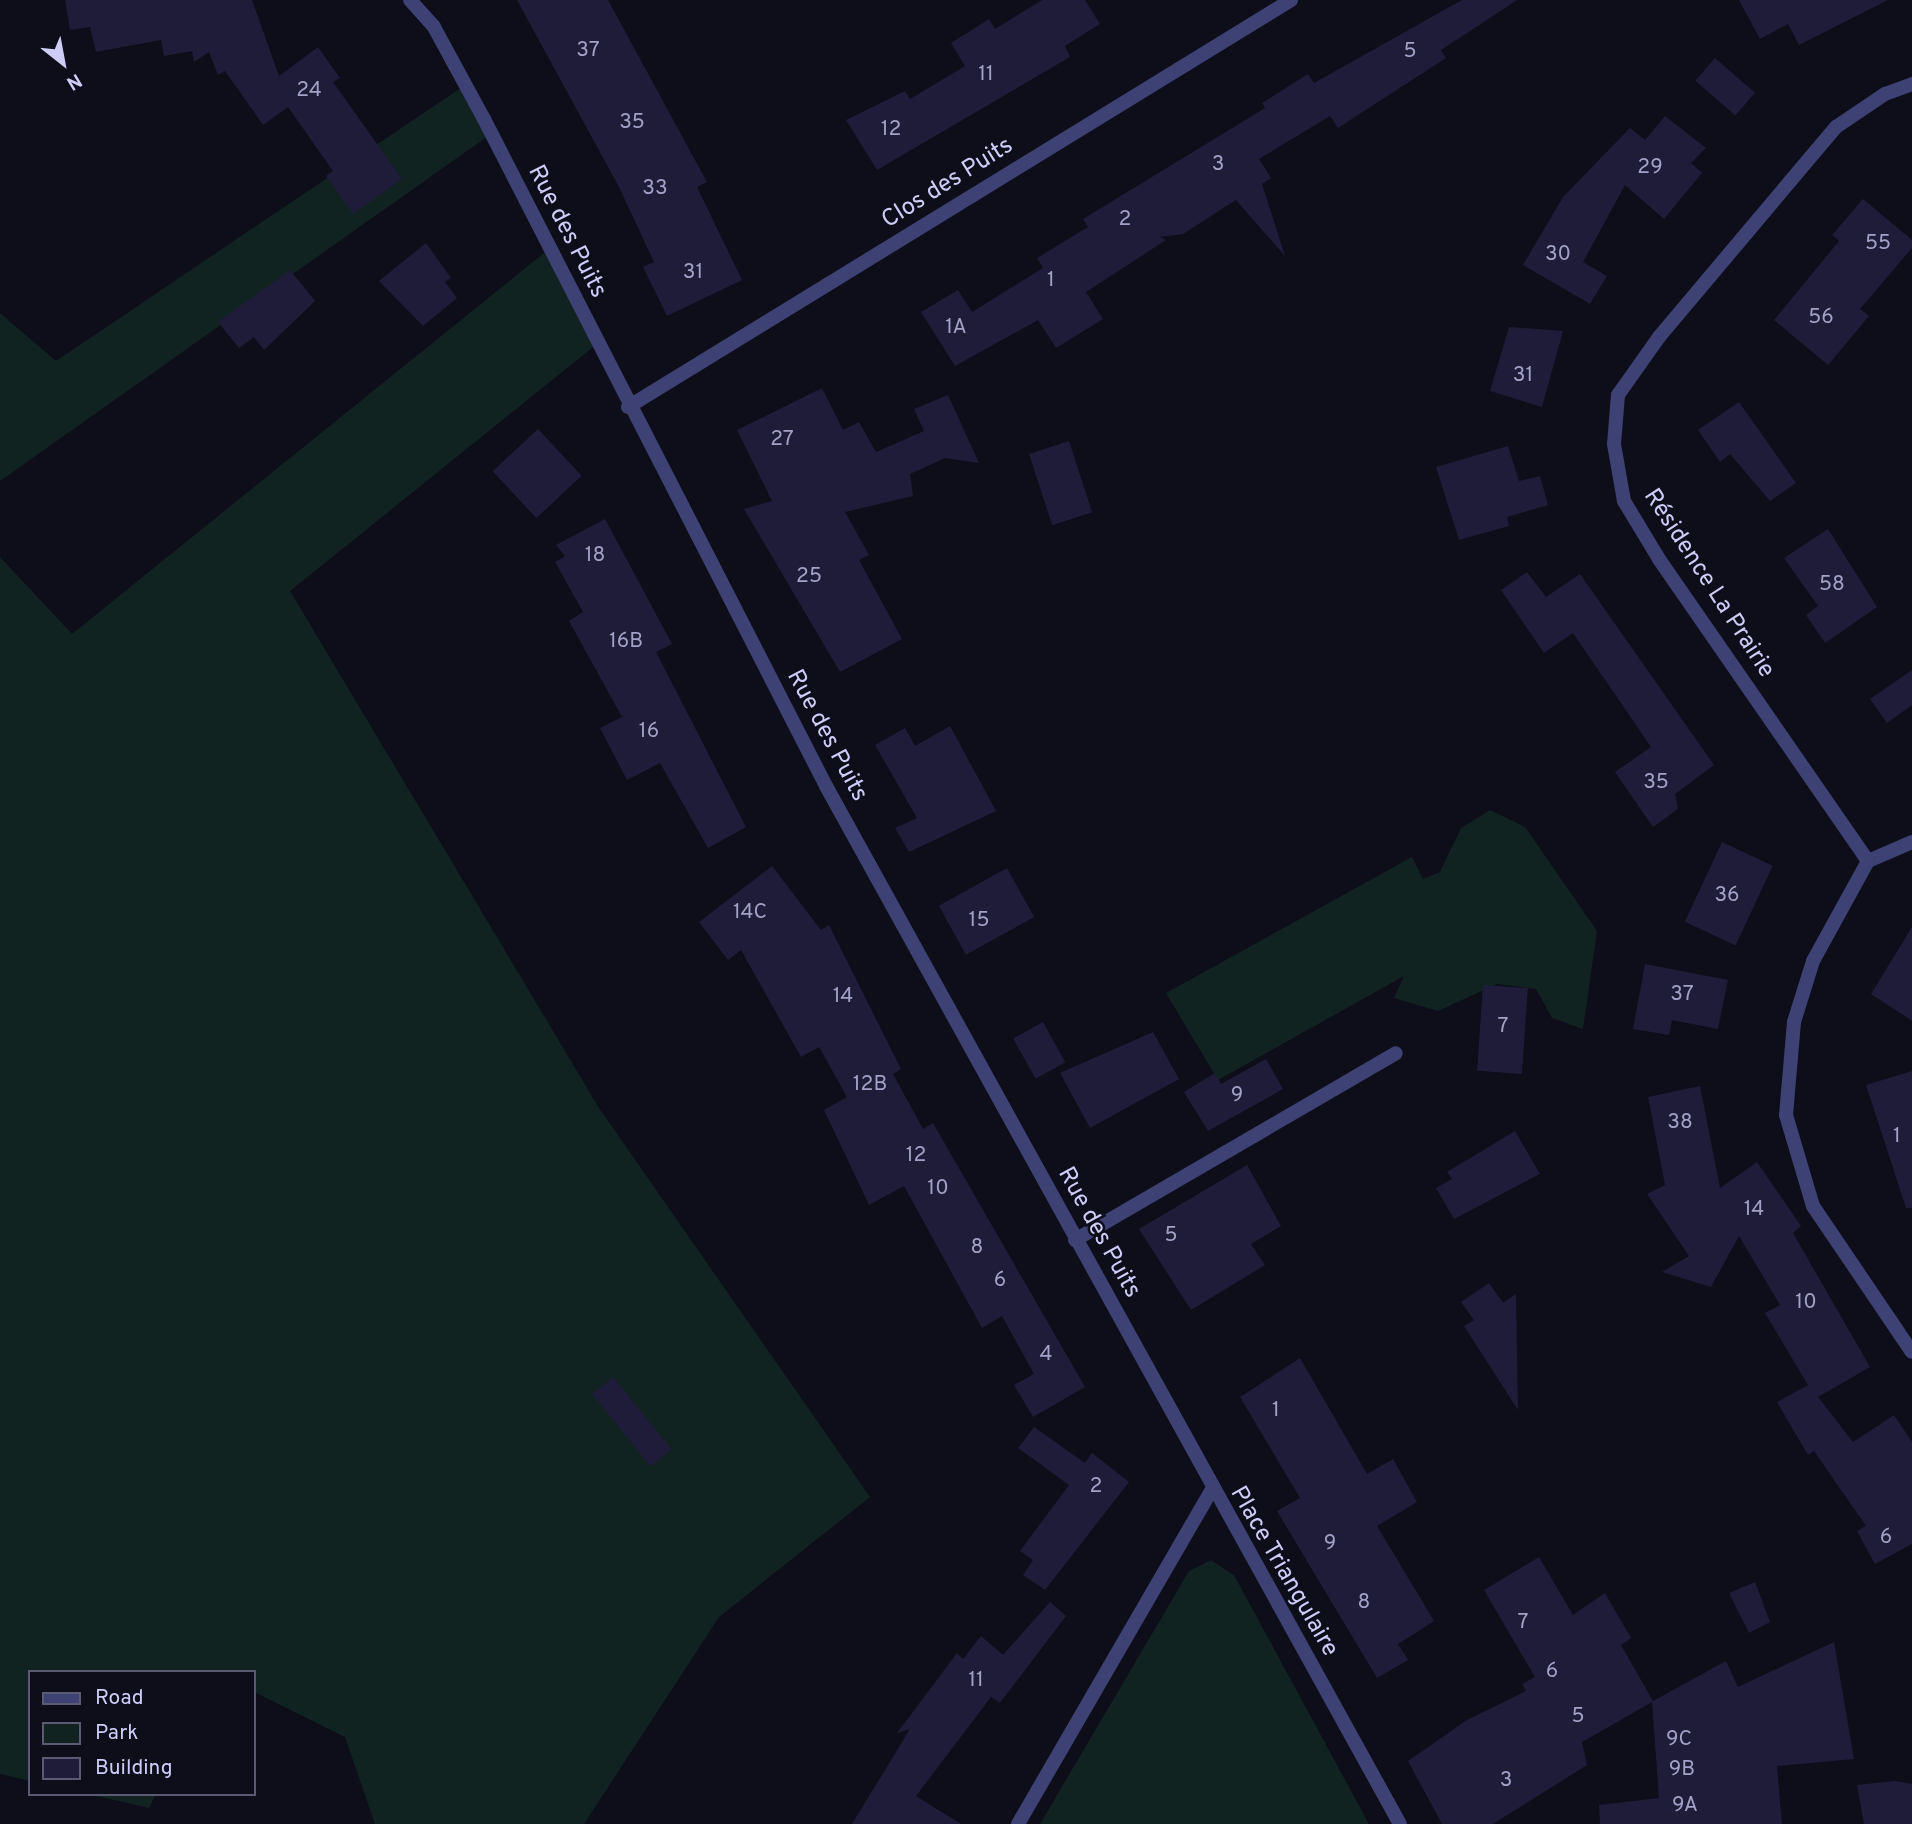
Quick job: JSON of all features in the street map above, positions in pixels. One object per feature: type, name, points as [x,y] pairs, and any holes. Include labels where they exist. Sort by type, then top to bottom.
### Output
[{"type":"street","name":"Rue des Puits","points":[[410,0],[434,27],[478,107],[628,407],[826,786],[1212,1489]]},
{"type":"street","name":"Clos des Puits","points":[[628,407],[1291,0]]},
{"type":"street","name":"Résidence La Prairie","points":[[1868,861],[1659,559],[1625,501],[1614,444],[1618,395],[1659,337],[1836,127],[1885,94],[1912,84]]},
{"type":"street","points":[[1912,842],[1868,861],[1812,961],[1794,1022],[1786,1115],[1813,1206],[1912,1352]]},
{"type":"street","points":[[1075,1240],[1396,1054]]},
{"type":"street","name":"Place Triangulaire","points":[[1018,1824],[1212,1489]]},
{"type":"street","name":"Place Triangulaire","points":[[1212,1489],[1401,1824]]},
{"type":"green space","points":[[465,85],[491,134],[0,481],[0,313],[56,361]]},
{"type":"green space","points":[[549,249],[597,344],[290,591],[599,1108],[870,1497],[719,1617],[584,1824],[375,1824],[345,1737],[256,1693],[256,1670],[28,1670],[28,1781],[0,1774],[0,557],[72,634]]},
{"type":"green space","points":[[1490,810],[1525,827],[1597,931],[1583,1029],[1552,1018],[1536,989],[1497,984],[1438,1011],[1394,998],[1404,976],[1218,1080],[1166,993],[1412,857],[1423,879],[1440,872],[1461,828]]},
{"type":"green space","points":[[1211,1560],[1234,1575],[1369,1824],[1040,1824],[1189,1571]]},
{"type":"green space","points":[[97,1796],[155,1796],[149,1808]]},
{"type":"building","points":[[65,0],[252,0],[279,76],[318,47],[340,78],[333,82],[402,179],[353,214],[326,176],[333,171],[288,107],[263,125],[225,71],[218,75],[209,52],[194,62],[192,51],[164,56],[161,40],[96,52],[90,27],[70,30]]},
{"type":"building","points":[[517,0],[608,0],[707,182],[697,187],[742,280],[667,316],[643,267],[654,262],[619,187]]},
{"type":"building","points":[[1042,0],[1085,0],[1100,24],[1065,46],[1070,57],[877,170],[846,120],[905,91],[910,99],[965,66],[951,43],[989,19],[995,29]]},
{"type":"building","points":[[1462,0],[1517,0],[1441,50],[1446,58],[1338,128],[1330,116],[1259,159],[1271,178],[1262,184],[1285,256],[1236,200],[1183,234],[1160,237],[1166,240],[1086,292],[1103,319],[1056,348],[1038,320],[955,366],[921,312],[958,290],[972,312],[1043,268],[1037,258],[1088,227],[1083,219],[1265,108],[1262,103],[1308,74],[1314,83]]},
{"type":"building","points":[[1739,0],[1888,0],[1799,45],[1788,24],[1760,39]]},
{"type":"building","points":[[1715,58],[1755,93],[1735,115],[1695,81]]},
{"type":"building","points":[[1665,116],[1706,148],[1691,163],[1702,173],[1664,219],[1625,185],[1583,262],[1607,276],[1590,304],[1523,265],[1563,197],[1630,128],[1645,140]]},
{"type":"building","points":[[1863,199],[1912,240],[1912,248],[1860,309],[1869,316],[1828,365],[1774,320],[1839,241],[1832,235]]},
{"type":"building","points":[[426,243],[451,278],[445,282],[457,298],[423,326],[379,281]]},
{"type":"building","points":[[290,270],[315,301],[264,350],[254,337],[239,348],[218,322]]},
{"type":"building","points":[[1509,327],[1563,331],[1542,407],[1490,391]]},
{"type":"building","points":[[822,388],[843,430],[859,422],[876,452],[924,431],[914,409],[948,395],[979,463],[945,458],[910,474],[913,496],[845,512],[869,555],[859,560],[902,639],[840,672],[744,509],[772,501],[737,430]]},
{"type":"building","points":[[1739,402],[1796,483],[1770,501],[1730,454],[1720,462],[1698,430]]},
{"type":"building","points":[[538,429],[582,476],[536,518],[493,471]]},
{"type":"building","points":[[1069,441],[1092,512],[1052,525],[1029,454]]},
{"type":"building","points":[[1508,446],[1519,481],[1540,476],[1548,505],[1507,517],[1509,526],[1459,540],[1436,467]]},
{"type":"building","points":[[605,519],[672,644],[656,652],[746,827],[708,848],[660,763],[627,780],[600,728],[622,717],[569,621],[583,612],[555,562],[565,556],[556,545]]},
{"type":"building","points":[[1828,529],[1877,607],[1825,643],[1806,615],[1818,606],[1784,558]]},
{"type":"building","points":[[1527,572],[1546,597],[1580,574],[1714,765],[1675,794],[1678,809],[1653,827],[1615,772],[1651,747],[1573,633],[1544,653],[1501,590]]},
{"type":"building","points":[[1912,670],[1912,705],[1887,723],[1870,699]]},
{"type":"building","points":[[950,726],[996,811],[909,852],[895,828],[917,818],[875,745],[905,728],[915,746]]},
{"type":"building","points":[[1722,842],[1773,866],[1736,945],[1685,922]]},
{"type":"building","points":[[772,866],[821,930],[829,925],[901,1069],[893,1074],[923,1129],[933,1123],[1085,1387],[1033,1417],[1014,1385],[1034,1374],[1002,1316],[982,1328],[904,1186],[869,1205],[824,1110],[847,1097],[819,1047],[801,1057],[741,950],[728,960],[699,922]]},
{"type":"building","points":[[1007,868],[1034,917],[966,955],[939,906]]},
{"type":"building","points":[[1912,927],[1912,1021],[1871,994]]},
{"type":"building","points":[[1645,964],[1728,980],[1718,1029],[1672,1020],[1669,1035],[1633,1029]]},
{"type":"building","points":[[1483,985],[1528,988],[1522,1074],[1477,1071]]},
{"type":"building","points":[[1043,1022],[1065,1062],[1036,1079],[1013,1038]]},
{"type":"building","points":[[1153,1032],[1179,1079],[1090,1128],[1060,1073]]},
{"type":"building","points":[[1266,1059],[1283,1089],[1208,1131],[1184,1092],[1215,1073],[1221,1084]]},
{"type":"building","points":[[1912,1071],[1912,1208],[1906,1208],[1866,1085]]},
{"type":"building","points":[[1700,1086],[1720,1188],[1757,1162],[1801,1226],[1793,1233],[1870,1367],[1818,1397],[1853,1442],[1894,1415],[1912,1442],[1912,1544],[1875,1564],[1857,1531],[1866,1526],[1814,1451],[1808,1455],[1777,1402],[1808,1385],[1765,1313],[1780,1305],[1739,1236],[1711,1287],[1662,1272],[1689,1256],[1647,1194],[1665,1185],[1648,1097]]},
{"type":"building","points":[[1515,1131],[1540,1174],[1454,1219],[1436,1188],[1452,1179],[1447,1172]]},
{"type":"building","points":[[1247,1165],[1281,1226],[1251,1244],[1265,1265],[1191,1310],[1139,1229]]},
{"type":"building","points":[[1489,1283],[1503,1303],[1516,1294],[1518,1410],[1464,1326],[1474,1320],[1461,1302]]},
{"type":"building","points":[[1300,1358],[1367,1474],[1393,1459],[1417,1502],[1377,1526],[1434,1621],[1398,1644],[1408,1660],[1377,1678],[1277,1511],[1300,1498],[1240,1397]]},
{"type":"building","points":[[613,1377],[672,1449],[651,1466],[592,1394]]},
{"type":"building","points":[[1034,1427],[1085,1463],[1092,1453],[1129,1482],[1045,1590],[1023,1575],[1033,1560],[1020,1551],[1069,1485],[1018,1448]]},
{"type":"building","points":[[1539,1557],[1573,1615],[1605,1593],[1631,1638],[1621,1645],[1653,1701],[1726,1661],[1738,1687],[1834,1642],[1854,1759],[1777,1766],[1782,1824],[1600,1824],[1599,1805],[1659,1798],[1652,1702],[1582,1742],[1587,1765],[1493,1824],[1442,1824],[1408,1761],[1467,1720],[1526,1691],[1522,1684],[1535,1677],[1484,1590]]},
{"type":"building","points":[[1755,1582],[1770,1622],[1749,1633],[1729,1593]]},
{"type":"building","points":[[1050,1602],[1066,1616],[1000,1703],[991,1697],[916,1796],[961,1824],[852,1824],[910,1729],[897,1733],[957,1653],[963,1659],[981,1636],[1003,1655]]},
{"type":"building","points":[[1895,1781],[1912,1784],[1912,1824],[1864,1824],[1857,1785]]}]
